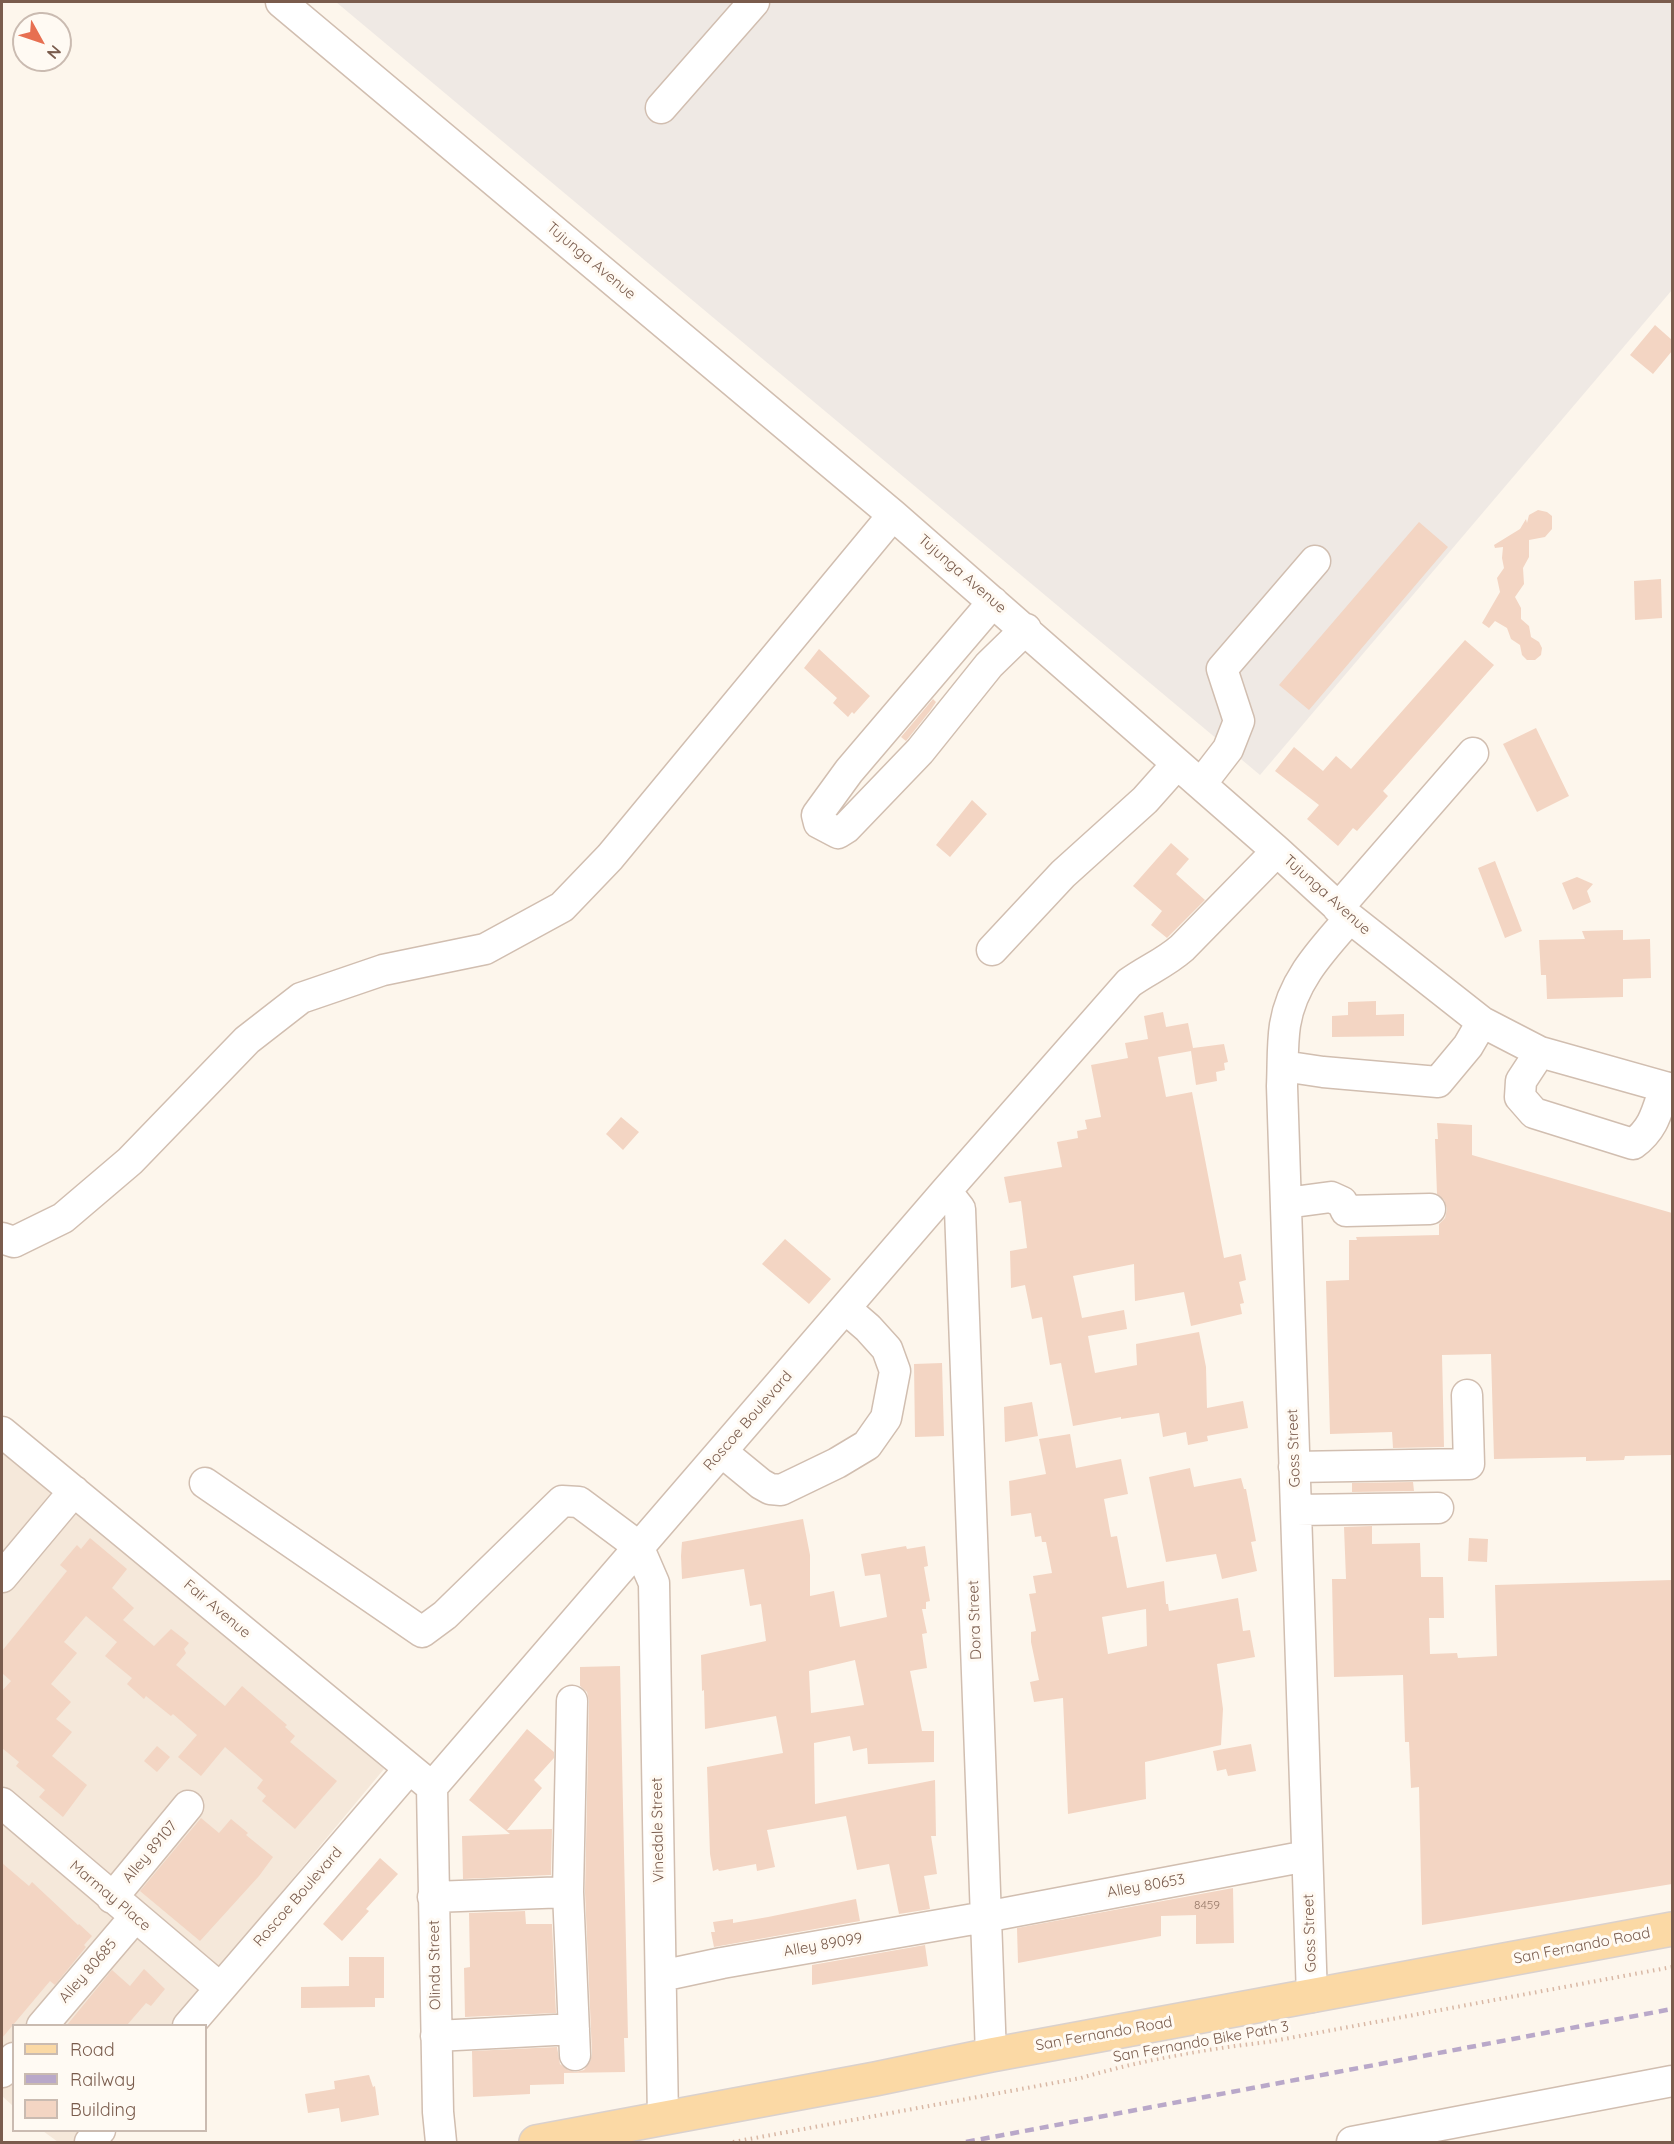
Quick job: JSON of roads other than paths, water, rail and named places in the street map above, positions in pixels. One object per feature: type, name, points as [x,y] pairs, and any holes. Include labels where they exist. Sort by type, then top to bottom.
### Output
[{"type":"main road","name":"San Fernando Road","points":[[536,2142],[1672,1929]]},
{"type":"street","name":"Tujunga Avenue","points":[[281,2],[893,515],[1026,629],[1344,913],[1482,1022],[1540,1052],[1669,1088]]},
{"type":"street","points":[[661,108],[754,2]]},
{"type":"street","points":[[2,1238],[14,1242],[63,1218],[130,1161],[247,1040],[301,998],[383,970],[485,949],[562,907],[610,857],[893,515]]},
{"type":"street","points":[[1201,784],[1228,749],[1239,720],[1222,669],[1315,561]]},
{"type":"street","points":[[993,602],[849,771],[817,815],[819,823],[837,833],[846,828],[920,751],[989,665],[1026,629]]},
{"type":"street","name":"Goss Street","points":[[1312,1997],[1286,1203],[1283,1066],[1286,1024],[1298,986],[1344,913],[1473,753]]},
{"type":"street","points":[[992,950],[1063,874],[1145,800],[1177,764]]},
{"type":"street","name":"Roscoe Boulevard","points":[[189,2024],[220,1988],[638,1546],[1129,983],[1150,968],[1166,962],[1182,948],[1277,851]]},
{"type":"street","points":[[1283,1066],[1323,1072],[1438,1082],[1468,1046],[1482,1022]]},
{"type":"street","points":[[1540,1052],[1521,1081],[1520,1097],[1534,1113],[1633,1144],[1644,1136],[1669,1088]]},
{"type":"street","name":"Dora Street","points":[[946,1191],[960,1209],[991,2055]]},
{"type":"street","points":[[1286,1203],[1331,1197],[1342,1202],[1346,1211],[1430,1209]]},
{"type":"street","points":[[722,1452],[761,1484],[770,1489],[781,1490],[867,1445],[886,1418],[895,1371],[887,1349],[846,1309]]},
{"type":"street","points":[[1294,1467],[1470,1464],[1467,1395]]},
{"type":"street","name":"Fair Avenue","points":[[2,1431],[421,1778]]},
{"type":"street","points":[[205,1483],[422,1632],[445,1615],[562,1501],[579,1502],[638,1546]]},
{"type":"street","points":[[2,1578],[74,1491]]},
{"type":"street","points":[[1296,1510],[1438,1508]]},
{"type":"street","name":"Vinedale Street","points":[[638,1546],[654,1583],[663,2118]]},
{"type":"street","points":[[436,2036],[574,2042],[568,1892],[572,1701]]},
{"type":"street","name":"Olinda Street","points":[[421,1778],[433,1897],[441,2142]]},
{"type":"street","name":"Marmay Place","points":[[2,1803],[220,1988]]},
{"type":"street","name":"Alley 89107","points":[[112,1898],[188,1806]]},
{"type":"street","name":"Alley 80653","points":[[986,1917],[1307,1856]]},
{"type":"street","points":[[433,1897],[568,1892]]},
{"type":"street","name":"Alley 80685","points":[[43,2024],[135,1917]]},
{"type":"street","name":"Alley 89099","points":[[661,1976],[722,1963],[986,1917]]},
{"type":"street","points":[[2,2072],[12,2060]]},
{"type":"street","points":[[1367,2141],[1672,2081]]},
{"type":"railway","points":[[966,2142],[1672,2009]]}]
